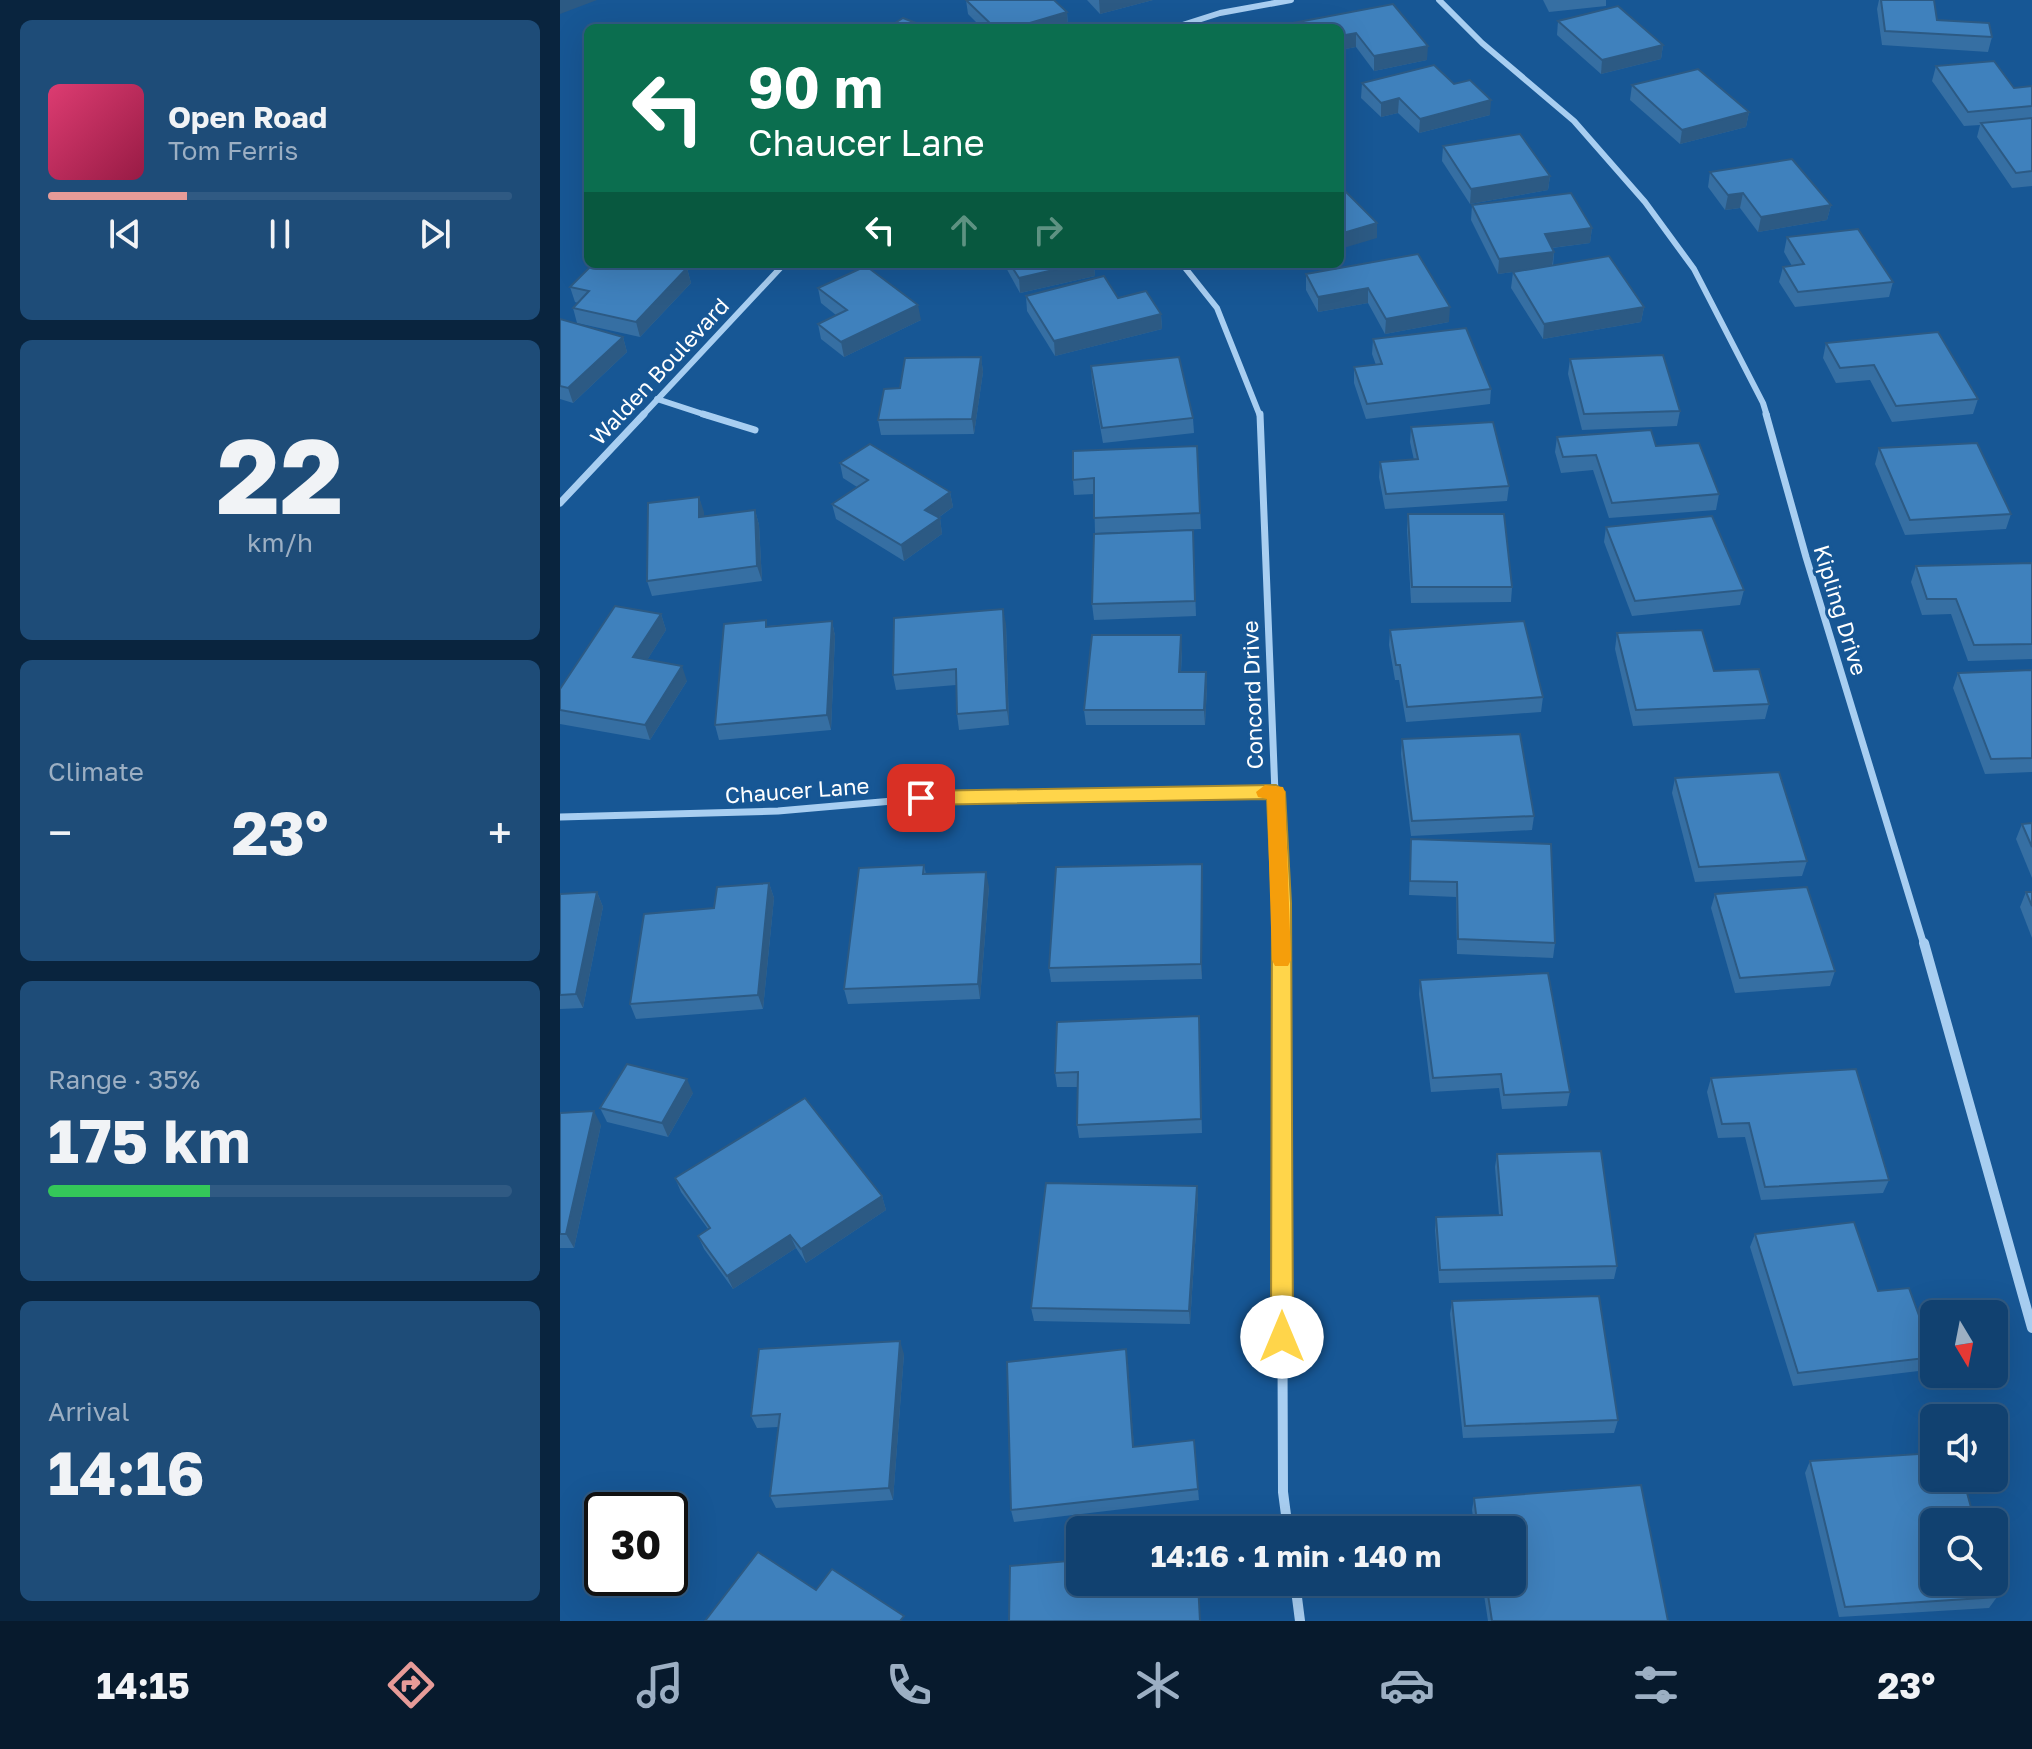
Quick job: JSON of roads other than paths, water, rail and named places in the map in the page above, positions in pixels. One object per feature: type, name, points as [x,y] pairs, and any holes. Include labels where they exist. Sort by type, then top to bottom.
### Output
[{"type":"street","points":[[1186,24],[1220,13],[1291,0]]},
{"type":"street","name":"Kipling Drive","points":[[1439,0],[1482,43],[1574,121],[1645,202],[1694,269],[1763,403],[1806,557],[1943,1007],[2032,1328]]},
{"type":"street","name":"Walden Boulevard","points":[[560,503],[780,268]]},
{"type":"street","name":"Concord Drive","points":[[1185,268],[1217,308],[1260,413],[1281,903],[1283,1492],[1286,1516]]},
{"type":"street","points":[[657,399],[755,430]]},
{"type":"street","name":"Chaucer Lane","points":[[560,817],[778,811],[950,796],[1276,792]]},
{"type":"street","points":[[1297,1596],[1300,1621]]}]
